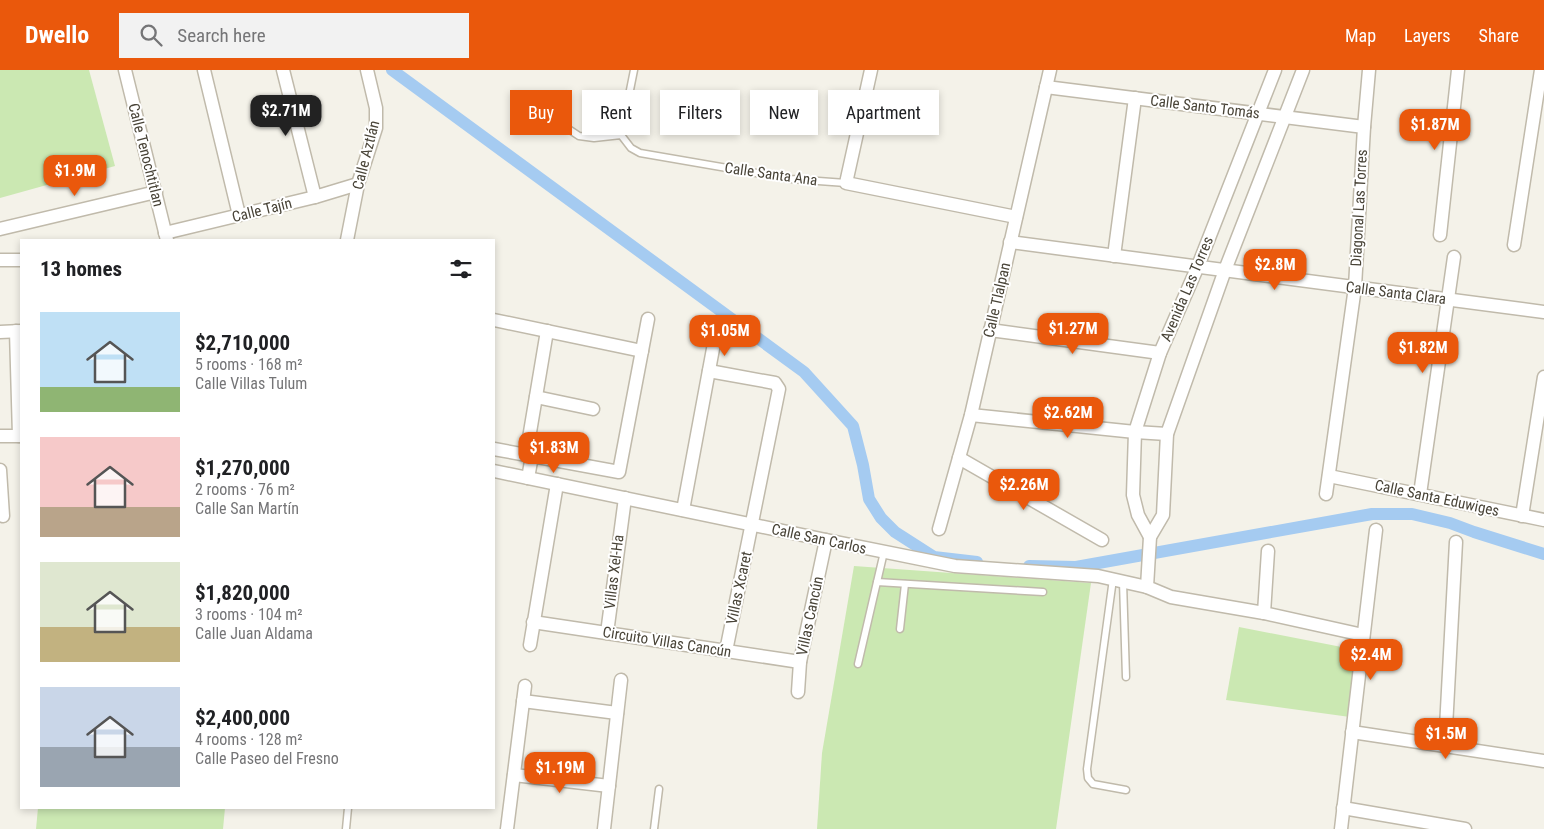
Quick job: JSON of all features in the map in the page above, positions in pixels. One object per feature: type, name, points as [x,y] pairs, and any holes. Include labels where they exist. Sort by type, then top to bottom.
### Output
[{"type":"street","name":"Calle Tenochtitlan","points":[[125,70],[166,237]]},
{"type":"street","points":[[204,70],[239,215]]},
{"type":"street","points":[[283,70],[315,197]]},
{"type":"street","name":"Calle Aztlán","points":[[347,239],[358,184],[376,128],[376,108],[367,70]]},
{"type":"street","points":[[846,183],[871,70]]},
{"type":"street","name":"Calle Tlalpan","points":[[939,530],[971,414],[1050,70]]},
{"type":"street","name":"Avenida Las Torres","points":[[1150,543],[1138,515],[1133,495],[1135,432],[1160,354],[1198,266],[1275,70]]},
{"type":"street","name":"Avenida Las Torres","points":[[1147,587],[1150,543],[1163,515],[1167,434],[1225,270],[1303,70]]},
{"type":"street","name":"Diagonal Las Torres","points":[[1326,494],[1355,287],[1369,70]]},
{"type":"street","points":[[1440,235],[1458,70]]},
{"type":"street","points":[[1514,245],[1541,70]]},
{"type":"street","name":"Calle Santo Tomás","points":[[1046,86],[1364,127]]},
{"type":"street","points":[[1114,256],[1135,98]]},
{"type":"street","name":"Calle Santa Ana","points":[[846,183],[1016,216]]},
{"type":"street","name":"Calle Tajín","points":[[166,237],[239,215],[315,197],[358,184]]},
{"type":"street","points":[[0,229],[156,192]]},
{"type":"street","name":"Calle Santa Clara","points":[[1010,242],[1544,312]]},
{"type":"street","points":[[1420,494],[1454,257]]},
{"type":"street","points":[[0,260],[20,260]]},
{"type":"street","points":[[495,449],[526,451],[619,472],[648,319]]},
{"type":"street","points":[[495,320],[642,351]]},
{"type":"street","points":[[990,330],[1160,354]]},
{"type":"street","points":[[0,332],[19,331],[20,436],[0,436]]},
{"type":"street","points":[[528,478],[526,451],[547,332]]},
{"type":"street","points":[[683,510],[715,338]]},
{"type":"street","name":"Villas Xcaret","points":[[709,370],[774,383],[779,387],[726,651]]},
{"type":"street","points":[[1522,516],[1544,377]]},
{"type":"street","points":[[536,398],[593,409]]},
{"type":"street","points":[[971,414],[1167,434]]},
{"type":"street","points":[[514,475],[526,451]]},
{"type":"street","points":[[959,458],[1102,540]]},
{"type":"street","points":[[0,470],[3,516]]},
{"type":"street","name":"Calle San Carlos","points":[[495,471],[528,478],[556,490],[625,498],[955,566],[1098,576],[1147,587],[1171,597],[1264,613],[1363,635]]},
{"type":"street","name":"Calle Santa Eduwiges","points":[[1329,476],[1544,520]]},
{"type":"street","points":[[530,645],[556,490]]},
{"type":"street","name":"Villas Xel-Ha","points":[[607,633],[625,498]]},
{"type":"street","points":[[1138,515],[1163,515]]},
{"type":"street","points":[[1340,829],[1376,530]]},
{"type":"street","name":"Villas Cancún","points":[[798,692],[800,662],[826,540]]},
{"type":"street","points":[[1445,746],[1456,542]]},
{"type":"street","points":[[1264,613],[1268,551]]},
{"type":"street","name":"Circuito Villas Cancún","points":[[533,622],[800,662]]},
{"type":"street","points":[[604,829],[621,680]]},
{"type":"street","points":[[507,829],[525,686]]},
{"type":"street","points":[[523,701],[617,713]]},
{"type":"street","points":[[1352,732],[1544,761]]},
{"type":"street","points":[[514,775],[609,786]]},
{"type":"street","points":[[1343,808],[1465,829]]},
{"type":"lane","points":[[630,90],[634,70]]},
{"type":"lane","points":[[572,131],[579,136],[594,138],[621,135]]},
{"type":"lane","name":"Calle Santa Ana","points":[[621,135],[631,148],[640,153],[791,179],[846,183]]},
{"type":"lane","points":[[858,664],[884,552]]},
{"type":"lane","points":[[1118,580],[1126,677]]},
{"type":"lane","points":[[1118,580],[1087,769],[1088,778],[1093,784],[1126,790]]},
{"type":"lane","points":[[877,582],[1043,592]]},
{"type":"lane","points":[[900,629],[905,584]]},
{"type":"lane","points":[[654,829],[659,789]]},
{"type":"lane","points":[[346,829],[348,809]]},
{"type":"green space","points":[[0,70],[89,70],[115,166],[0,198]]},
{"type":"green space","points":[[854,566],[1091,583],[1056,829],[817,829],[822,753]]},
{"type":"green space","points":[[1239,627],[1357,650],[1350,717],[1226,700]]},
{"type":"green space","points":[[38,809],[225,809],[223,829],[36,829]]},
{"type":"waterway","points":[[392,70],[804,372],[853,426],[869,499],[881,518],[895,532],[934,557],[977,562]]},
{"type":"waterway","points":[[1029,566],[1076,567],[1372,514],[1412,514],[1450,523],[1544,554]]}]
